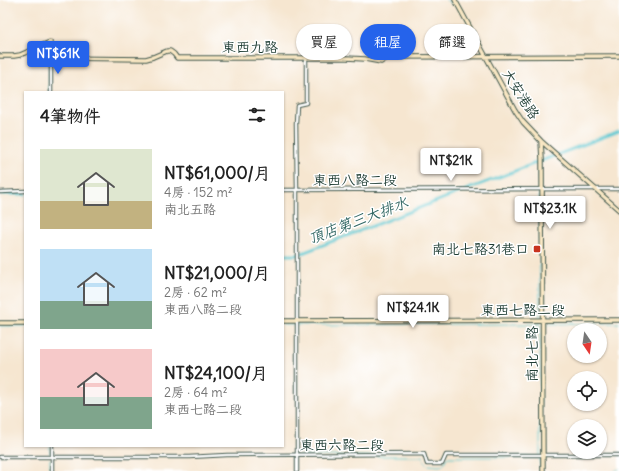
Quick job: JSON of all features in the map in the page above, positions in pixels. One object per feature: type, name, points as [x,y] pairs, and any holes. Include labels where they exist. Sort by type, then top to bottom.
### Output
[{"type":"street","name":"大安港路","points":[[455,0],[523,122],[541,141],[595,188]]},
{"type":"street","points":[[0,56],[20,55],[50,42],[51,91]]},
{"type":"street","name":"東西九路","points":[[51,58],[146,58],[170,51],[177,58],[296,58]]},
{"type":"street","name":"東西九路","points":[[352,58],[381,62],[388,57],[486,58],[619,56]]},
{"type":"street","points":[[297,471],[296,109],[297,105],[306,103],[306,60]]},
{"type":"street","name":"南北七路","points":[[541,141],[543,471]]},
{"type":"street","points":[[595,188],[619,210]]},
{"type":"street","name":"東西八路二段","points":[[284,190],[619,189]]},
{"type":"street","points":[[0,192],[24,191]]},
{"type":"street","name":"東西七路二段","points":[[284,321],[619,320]]},
{"type":"street","points":[[0,323],[24,323]]},
{"type":"street","points":[[52,447],[52,471]]},
{"type":"street","name":"東西六路二段","points":[[0,457],[189,457],[227,455],[424,454],[427,464],[442,464],[446,455],[619,455]]},
{"type":"waterway","points":[[446,0],[454,4]]},
{"type":"waterway","points":[[49,55],[49,91]]},
{"type":"waterway","name":"頂店第三大排水","points":[[284,255],[297,255],[619,131]]},
{"type":"waterway","points":[[539,162],[540,318]]},
{"type":"waterway","name":"頂店第三大排水","points":[[0,194],[24,194]]},
{"type":"waterway","points":[[540,322],[540,471]]},
{"type":"waterway","points":[[545,324],[619,323]]},
{"type":"waterway","points":[[284,325],[540,324]]},
{"type":"waterway","points":[[0,326],[24,326]]},
{"type":"waterway","points":[[50,447],[50,455]]},
{"type":"waterway","points":[[298,456],[422,456],[426,464]]},
{"type":"waterway","points":[[429,465],[443,465],[447,457],[540,457]]},
{"type":"waterway","points":[[50,459],[50,471]]},
{"type":"waterway","points":[[615,471],[619,469]]},
{"type":"place","name":"南北七路31巷口","points":[[537,249]]}]
